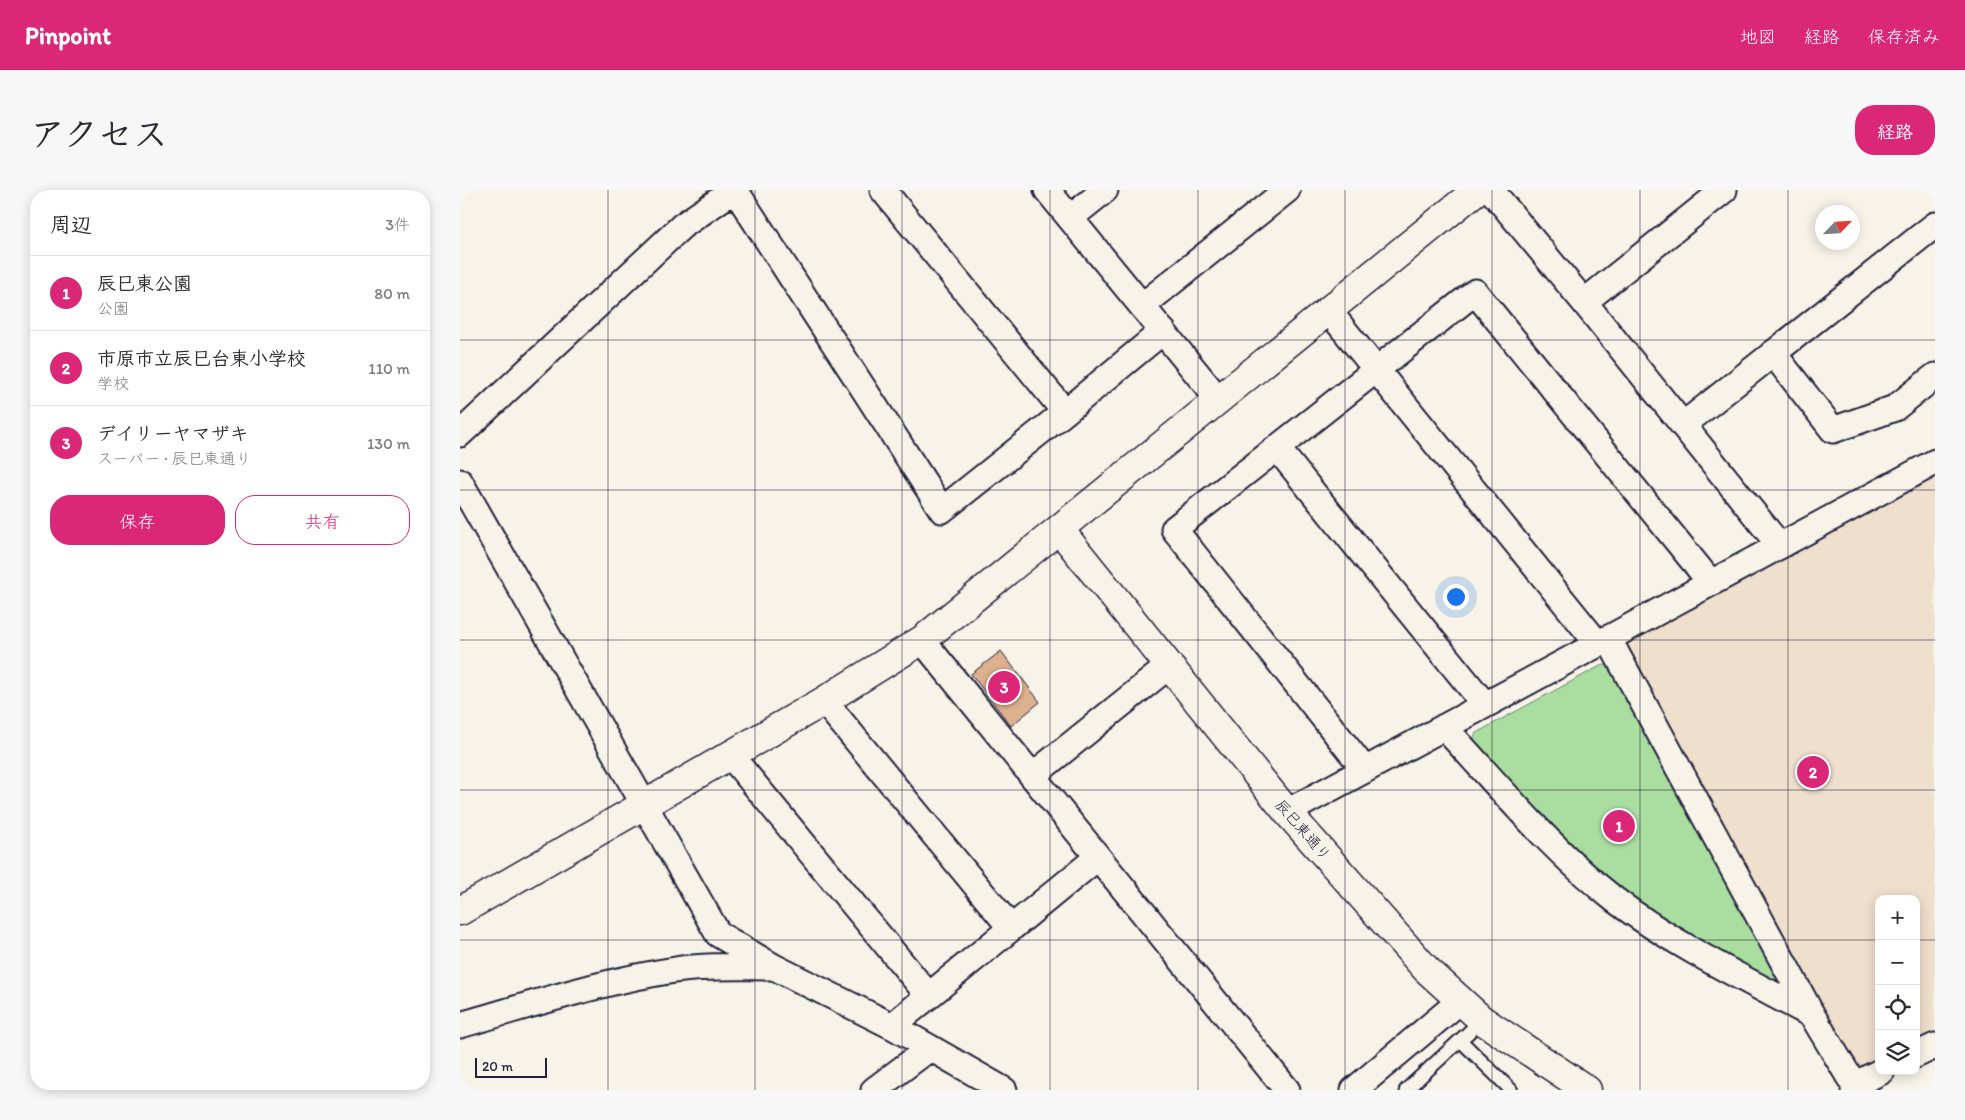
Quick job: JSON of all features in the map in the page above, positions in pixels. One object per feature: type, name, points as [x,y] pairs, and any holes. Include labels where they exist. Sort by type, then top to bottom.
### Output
[{"type":"street","points":[[460,434],[682,226],[735,190],[942,510],[1163,331]]},
{"type":"street","points":[[883,190],[1065,412]]},
{"type":"street","points":[[1048,190],[1218,399]]},
{"type":"street","points":[[1070,218],[1105,190]]},
{"type":"street","points":[[1142,306],[1287,190]]},
{"type":"street","points":[[460,911],[731,756],[922,640],[1477,190]]},
{"type":"street","points":[[1491,190],[1584,302],[1780,546]]},
{"type":"street","points":[[1584,302],[1724,190]]},
{"type":"street","points":[[1683,425],[1935,226]]},
{"type":"street","points":[[1365,770],[1174,529],[1475,292],[1711,583]]},
{"type":"street","points":[[1328,310],[1603,641],[1854,1087],[1875,1075]]},
{"type":"street","points":[[1773,353],[1833,430],[1895,408],[1935,376]]},
{"type":"street","points":[[1277,448],[1484,705]]},
{"type":"street","points":[[1287,812],[1935,462]]},
{"type":"street","points":[[460,482],[718,934],[774,966],[892,1026],[1004,1090]]},
{"type":"street","name":"辰巳東通り","points":[[1060,529],[1287,812],[1426,969],[1482,1020],[1587,1090]]},
{"type":"street","points":[[922,640],[1286,1090]]},
{"type":"street","points":[[1032,776],[1170,665]]},
{"type":"street","points":[[824,701],[1011,928]]},
{"type":"street","points":[[1444,727],[1567,859],[1615,899],[1676,942],[1812,1014]]},
{"type":"street","points":[[731,756],[929,996]]},
{"type":"street","points":[[892,1026],[1098,857]]},
{"type":"street","points":[[460,1025],[622,980],[675,970],[710,967],[774,966]]},
{"type":"street","points":[[1362,1088],[1460,1001]]},
{"type":"street","points":[[874,1090],[930,1048]]},
{"type":"lane","points":[[1406,1090],[1482,1020]]},
{"type":"lane","points":[[1460,1040],[1511,1090]]},
{"type":"shaded area","points":[[1935,476],[1935,1031],[1920,1039],[1920,895],[1875,895],[1875,1064],[1856,1074],[1621,644]]},
{"type":"green space","points":[[1602,665],[1613,666],[1787,992],[1616,895],[1470,745],[1476,733]]},
{"type":"building","points":[[1001,651],[1040,702],[1011,726],[971,674]]},
{"type":"place","name":"デイリーヤマザキ","points":[[1004,687]]},
{"type":"place","name":"市原市立辰巳台東小学校","points":[[1813,772]]},
{"type":"place","name":"辰巳東公園","points":[[1619,826]]}]
